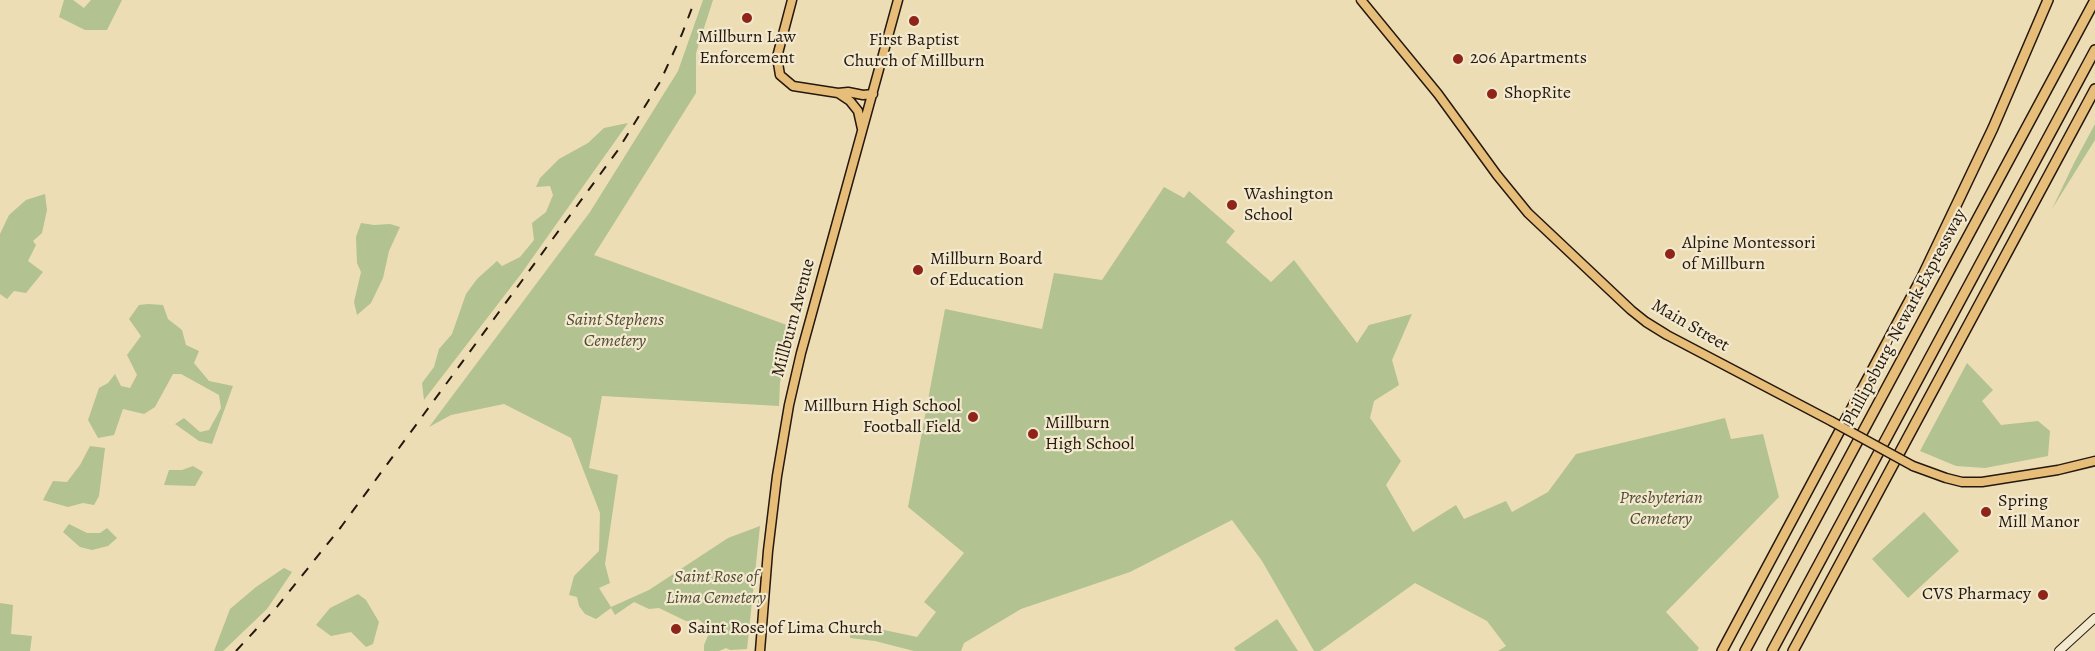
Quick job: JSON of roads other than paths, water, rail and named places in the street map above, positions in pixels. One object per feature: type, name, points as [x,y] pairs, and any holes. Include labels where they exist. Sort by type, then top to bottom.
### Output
[{"type":"highway","name":"Phillipsburg-Newark Expressway","points":[[1722,651],[1926,270],[1998,118],[2048,0]]},
{"type":"highway","name":"Phillipsburg-Newark Expressway","points":[[1745,651],[2095,0]]},
{"type":"highway","points":[[1772,651],[2095,50]]},
{"type":"highway","points":[[1793,651],[2095,89]]},
{"type":"main road","points":[[792,0],[776,62],[780,75],[785,81],[802,89],[873,94]]},
{"type":"main road","name":"Millburn Avenue","points":[[760,651],[768,551],[789,405],[801,352],[898,0]]},
{"type":"main road","name":"Main Street","points":[[1361,0],[1438,94],[1528,213],[1646,322],[1913,466],[1946,478],[1962,482],[1982,482],[2095,463]]},
{"type":"main road","points":[[838,93],[856,106],[862,130]]},
{"type":"main road","points":[[2059,651],[2095,618]]},
{"type":"railway","points":[[236,651],[276,608],[341,527],[618,150],[660,82],[695,0]]},
{"type":"place","name":"Millburn Law Enforcement","points":[[747,18]]},
{"type":"place","name":"First Baptist Church of Millburn","points":[[914,21]]},
{"type":"place","name":"206 Apartments","points":[[1458,59]]},
{"type":"place","name":"ShopRite","points":[[1492,94]]},
{"type":"place","name":"Washington School","points":[[1232,205]]},
{"type":"place","name":"Alpine Montessori of Millburn","points":[[1670,254]]},
{"type":"place","name":"Millburn Board of Education","points":[[918,270]]},
{"type":"place","name":"Millburn High School Football Field","points":[[973,417]]},
{"type":"place","name":"Millburn High School","points":[[1033,434]]},
{"type":"place","name":"Spring Mill Manor","points":[[1986,512]]},
{"type":"place","name":"CVS Pharmacy","points":[[2043,595]]},
{"type":"place","name":"Saint Rose of Lima Church","points":[[676,629]]},
{"type":"park label","name":"Saint Stephens Cemetery","points":[[615,331]]},
{"type":"park label","name":"Presbyterian Cemetery","points":[[1661,509]]},
{"type":"park label","name":"Saint Rose of Lima Cemetery","points":[[716,588]]}]
